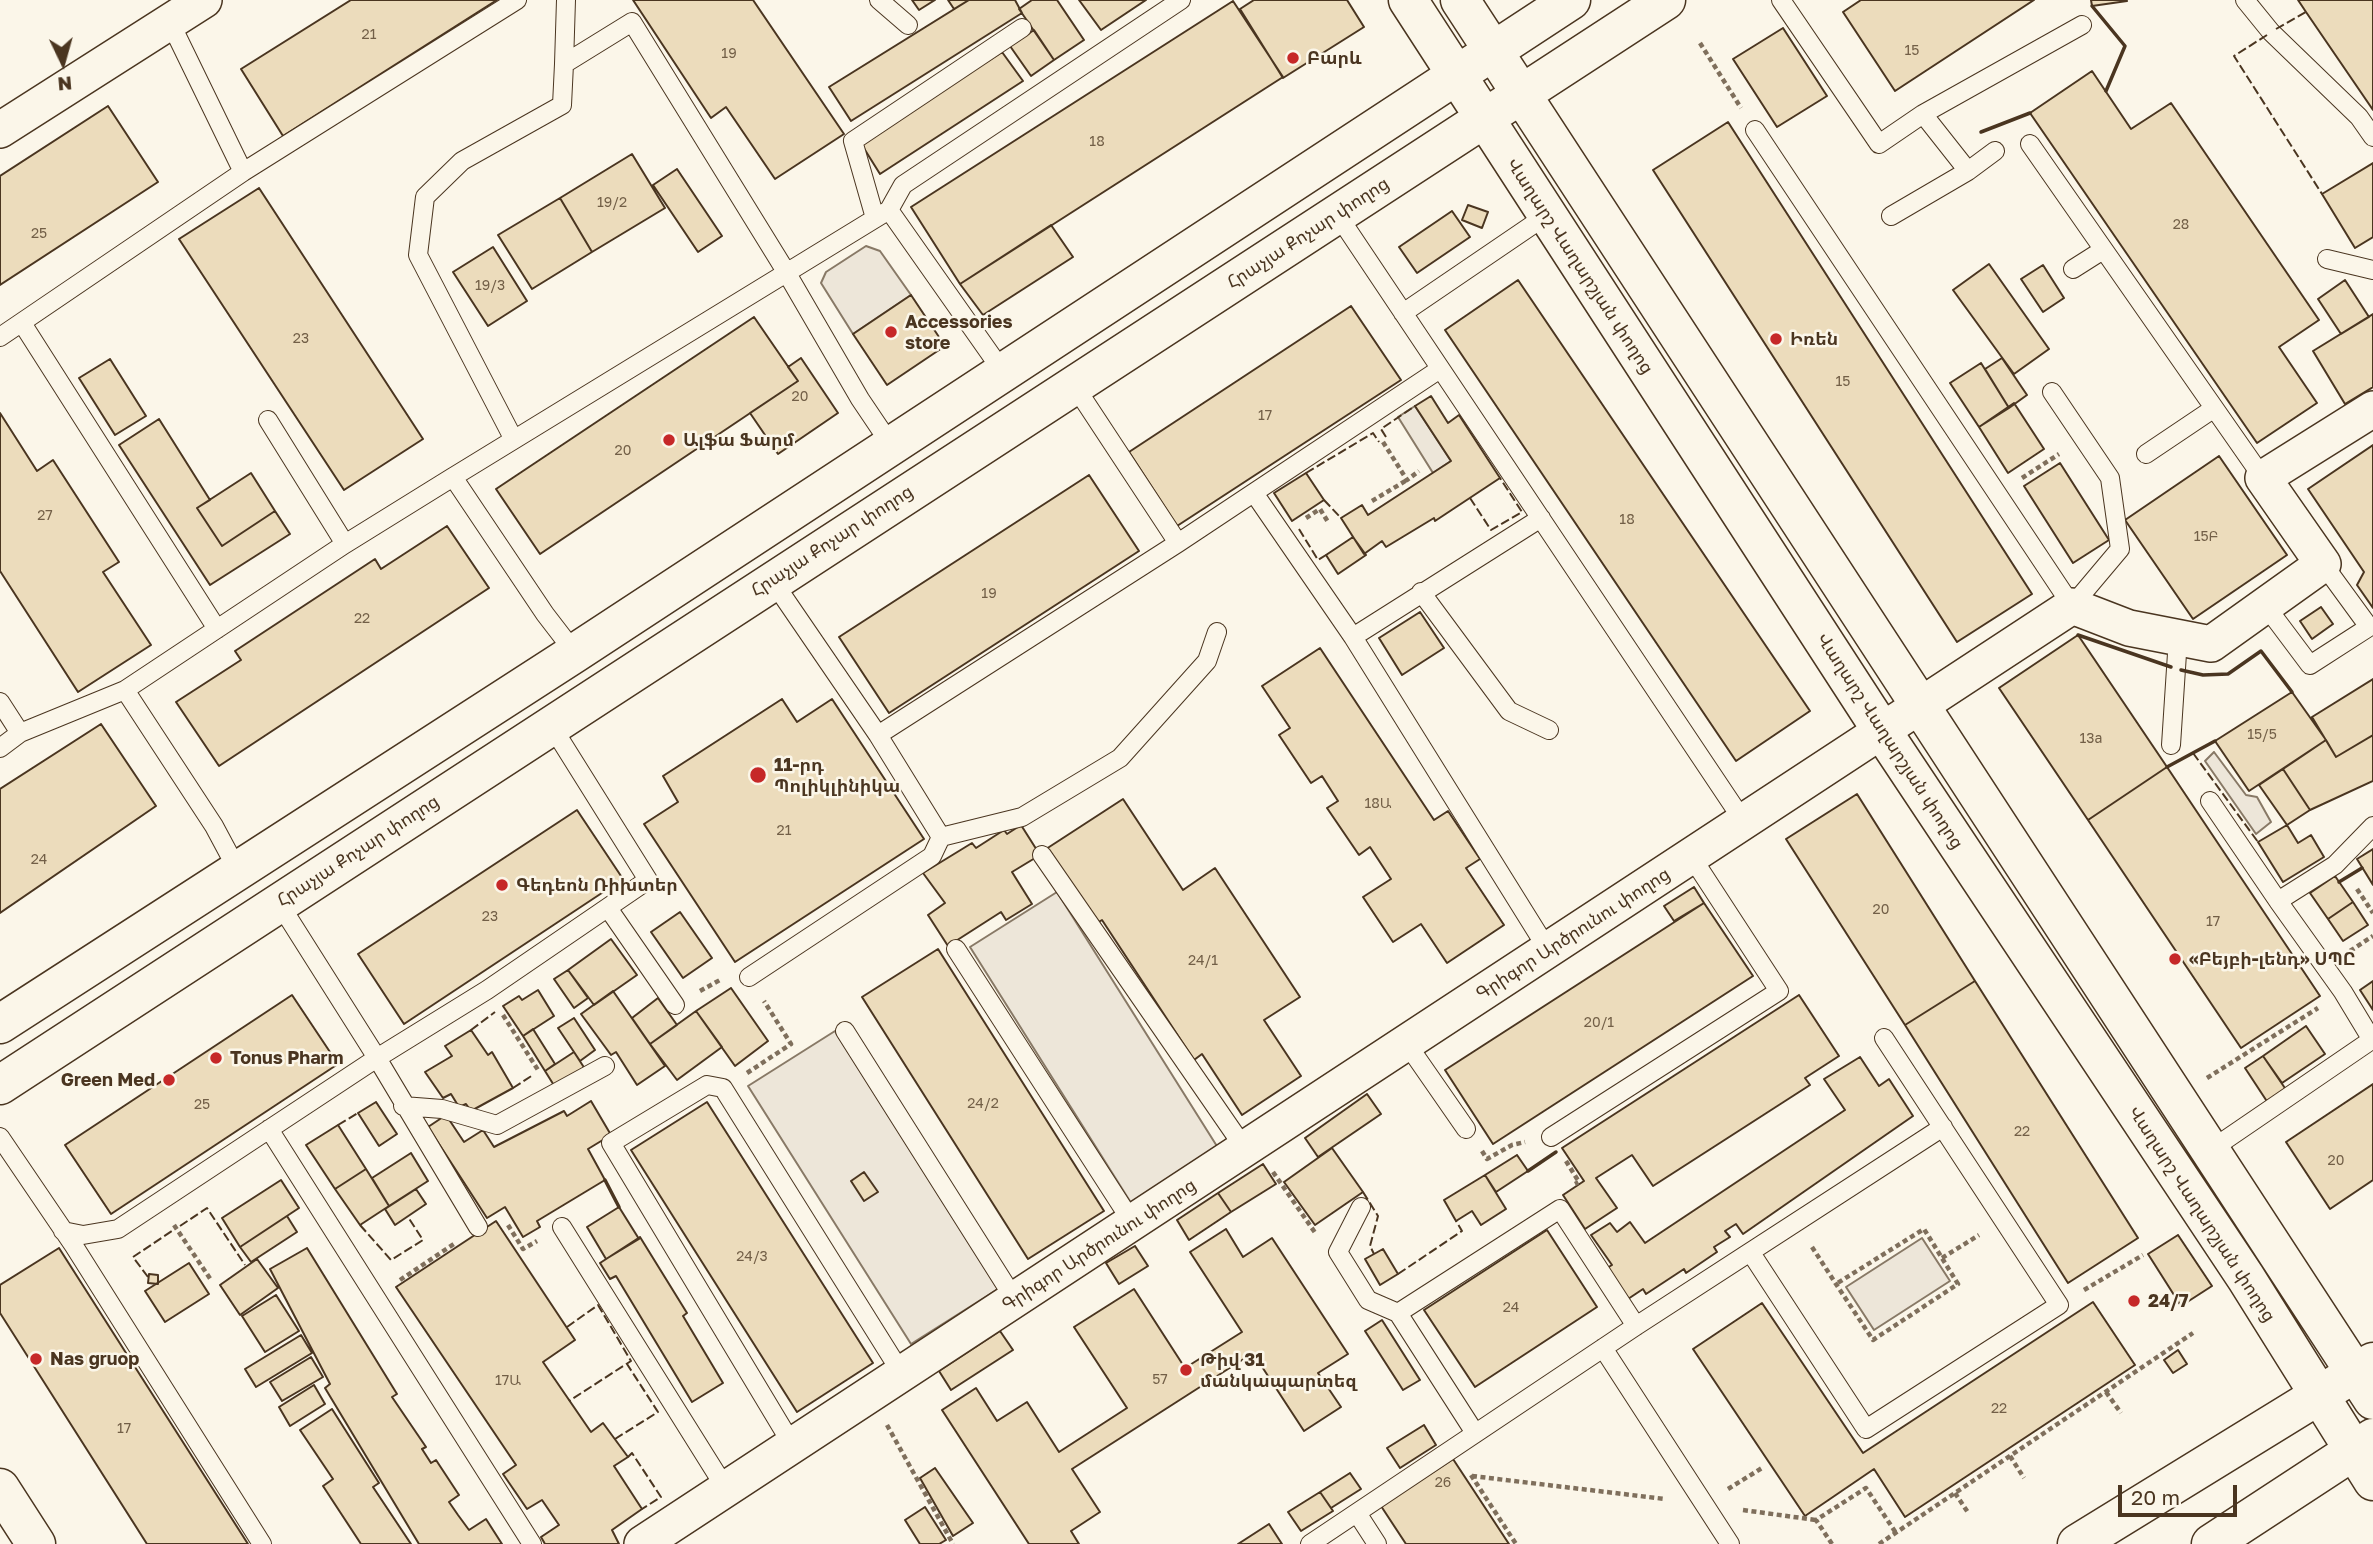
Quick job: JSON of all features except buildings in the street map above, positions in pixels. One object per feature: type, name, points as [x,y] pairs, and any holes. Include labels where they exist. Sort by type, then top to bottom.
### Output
[{"type":"main road","name":"Վաղարշ Վաղարշյան փողոց","points":[[1408,0],[1454,75],[1882,731],[2246,1278],[2318,1396],[2367,1457]]},
{"type":"main road","points":[[1460,0],[2209,1151],[2367,1378],[2318,1396],[2077,1544]]},
{"type":"main road","points":[[0,1024],[575,653],[1571,0]]},
{"type":"main road","name":"Հրաչյա Քոչար փողոց","points":[[0,1085],[1666,0]]},
{"type":"main road","points":[[2211,1544],[2367,1457]]},
{"type":"main road","points":[[0,1488],[36,1544]]},
{"type":"street","points":[[0,130],[204,0]]},
{"type":"street","points":[[2072,606],[2129,628],[2211,644],[2323,564],[2263,478],[2373,409]]},
{"type":"street","name":"Գրիգոր Արծրունու փողոց","points":[[642,1544],[2072,606]]},
{"type":"lane","points":[[0,337],[243,172],[517,0]]},
{"type":"lane","points":[[513,438],[418,255],[425,197],[462,161],[562,104],[566,0]]},
{"type":"lane","points":[[879,0],[908,25]]},
{"type":"lane","points":[[0,748],[20,733],[125,690],[345,544],[513,438],[785,270],[882,214],[903,185],[1181,0]]},
{"type":"lane","points":[[1781,0],[1879,144],[1923,114],[2082,25]]},
{"type":"lane","points":[[2245,0],[2272,32],[2359,117],[2373,137]]},
{"type":"lane","points":[[170,22],[243,172]]},
{"type":"lane","points":[[564,64],[632,22],[785,270],[860,399],[891,445]]},
{"type":"lane","points":[[1003,372],[882,214],[853,141],[1021,28]]},
{"type":"lane","points":[[1923,114],[1968,171]]},
{"type":"lane","points":[[1755,130],[2072,606],[2120,549],[2110,478],[2052,392]]},
{"type":"lane","points":[[2030,144],[2263,478]]},
{"type":"lane","points":[[1891,216],[1968,171],[1994,151]]},
{"type":"lane","points":[[1337,214],[1744,822]]},
{"type":"lane","points":[[1403,313],[1547,215]]},
{"type":"lane","points":[[2073,269],[2103,250]]},
{"type":"lane","points":[[2327,259],[2373,270]]},
{"type":"lane","points":[[22,323],[217,629]]},
{"type":"lane","points":[[878,735],[1178,543],[1440,369]]},
{"type":"lane","points":[[1074,385],[1178,543]]},
{"type":"lane","points":[[2146,454],[2213,409]]},
{"type":"lane","points":[[268,420],[345,544]]},
{"type":"lane","points":[[453,477],[545,614],[575,653]]},
{"type":"lane","points":[[1254,493],[1353,637],[1548,950]]},
{"type":"lane","points":[[1353,637],[1541,517]]},
{"type":"lane","points":[[2265,605],[2310,666],[2369,627],[2323,564]]},
{"type":"lane","points":[[772,580],[878,735],[941,837]]},
{"type":"lane","points":[[1421,592],[1509,711],[1549,730]]},
{"type":"lane","points":[[941,837],[1022,817],[1120,758],[1207,661],[1217,632]]},
{"type":"lane","points":[[2171,745],[2178,638]]},
{"type":"lane","points":[[125,690],[215,826],[237,869]]},
{"type":"lane","points":[[0,702],[20,733]]},
{"type":"lane","points":[[63,1231],[83,1235],[118,1229],[377,1058],[487,990],[648,880],[551,725]]},
{"type":"lane","points":[[2209,1151],[2372,1040],[2343,992],[2210,801]]},
{"type":"lane","points":[[2278,901],[2335,865],[2373,826]]},
{"type":"lane","points":[[749,977],[932,856],[941,837]]},
{"type":"lane","points":[[1042,855],[1249,1146]]},
{"type":"lane","points":[[1551,1137],[1779,991],[1691,856]]},
{"type":"lane","points":[[279,903],[377,1058],[403,1106],[478,1227]]},
{"type":"lane","points":[[608,908],[675,1004]]},
{"type":"lane","points":[[956,949],[1132,1222]]},
{"type":"lane","points":[[845,1031],[1015,1300]]},
{"type":"lane","points":[[1751,1253],[1866,1429],[2059,1305],[1884,1038]]},
{"type":"lane","points":[[1407,1044],[1466,1129]]},
{"type":"lane","points":[[403,1106],[442,1109],[496,1125],[605,1066]]},
{"type":"lane","points":[[793,1446],[611,1143],[707,1085],[723,1088],[902,1374]]},
{"type":"lane","points":[[1310,1544],[1636,1326],[1943,1127]]},
{"type":"lane","points":[[269,1129],[532,1544]]},
{"type":"lane","points":[[0,1136],[262,1544]]},
{"type":"lane","points":[[1361,1207],[1338,1252],[1368,1300],[1398,1313],[1475,1433]]},
{"type":"lane","points":[[1398,1313],[1560,1209],[1636,1326]]},
{"type":"lane","points":[[562,1227],[726,1489]]},
{"type":"lane","points":[[1603,1348],[1730,1544]]},
{"type":"lane","points":[[1357,1513],[1377,1544]]},
{"type":"path","points":[[1700,43],[1755,130]]},
{"type":"path","points":[[1367,418],[1407,480]]},
{"type":"path","points":[[1372,501],[1419,471]]},
{"type":"path","points":[[2357,888],[2373,913]]},
{"type":"path","points":[[675,1004],[724,978],[749,977],[791,1044],[723,1088]]},
{"type":"path","points":[[487,990],[553,1094]]},
{"type":"path","points":[[2196,1085],[2343,992]]},
{"type":"path","points":[[1466,1129],[1487,1159],[1512,1144],[1551,1137]]},
{"type":"path","points":[[1249,1146],[1309,1228],[1338,1252]]},
{"type":"path","points":[[159,1202],[211,1280]]},
{"type":"path","points":[[376,1296],[500,1214],[523,1249],[562,1227]]},
{"type":"path","points":[[1942,1259],[2004,1220]]},
{"type":"path","points":[[1796,1223],[1872,1340],[1958,1284],[1924,1229],[1836,1284]]},
{"type":"path","points":[[2059,1305],[2143,1255]]},
{"type":"path","points":[[1879,1544],[2193,1333]]},
{"type":"path","points":[[2106,1392],[2121,1413]]},
{"type":"path","points":[[870,1395],[953,1544]]},
{"type":"path","points":[[1453,1448],[1516,1544]]},
{"type":"path","points":[[2010,1456],[2024,1478]]},
{"type":"path","points":[[1704,1504],[1762,1468]]},
{"type":"path","points":[[1472,1476],[1816,1520],[1866,1488],[1896,1533]]},
{"type":"path","points":[[1955,1493],[1969,1514]]},
{"type":"path","points":[[1816,1520],[1832,1544]]},
{"type":"shaded area","points":[[866,246],[880,251],[911,295],[853,334],[821,283],[826,272]]},
{"type":"shaded area","points":[[1415,406],[1451,461],[1433,473],[1398,417]]},
{"type":"shaded area","points":[[2214,752],[2246,795],[2257,797],[2271,822],[2256,834],[2205,761]]},
{"type":"shaded area","points":[[1057,892],[1220,1151],[1133,1206],[970,947]]},
{"type":"shaded area","points":[[835,1031],[998,1289],[911,1344],[748,1086]]},
{"type":"shaded area","points":[[1922,1238],[1950,1281],[1874,1330],[1846,1287]]},
{"type":"fence","points":[[2276,29],[2306,12]]},
{"type":"fence","points":[[2267,35],[2234,56],[2322,194]]},
{"type":"fence","points":[[1386,437],[1381,429],[1415,406]]},
{"type":"fence","points":[[1306,473],[1373,433],[1379,442]]},
{"type":"fence","points":[[1470,498],[1491,530],[1522,512],[1500,478]]},
{"type":"fence","points":[[1324,500],[1341,518]]},
{"type":"fence","points":[[1299,529],[1318,560],[1326,555]]},
{"type":"fence","points":[[2193,753],[2258,842]]},
{"type":"fence","points":[[471,1030],[495,1012]]},
{"type":"fence","points":[[513,1088],[533,1075]]},
{"type":"fence","points":[[338,1125],[358,1113]]},
{"type":"fence","points":[[1363,1192],[1378,1216],[1370,1246],[1374,1254]]},
{"type":"fence","points":[[180,1226],[207,1208],[245,1265]]},
{"type":"fence","points":[[360,1225],[391,1260],[423,1240],[408,1217]]},
{"type":"fence","points":[[1398,1274],[1462,1231],[1456,1221]]},
{"type":"fence","points":[[148,1277],[133,1257],[172,1231]]},
{"type":"fence","points":[[567,1327],[598,1305],[631,1361],[569,1401]]},
{"type":"fence","points":[[615,1439],[658,1412],[627,1364]]},
{"type":"fence","points":[[628,1457],[632,1453],[661,1497],[642,1509]]},
{"type":"wall","points":[[2092,6],[2125,46],[2106,91]]},
{"type":"wall","points":[[1981,132],[2030,113]]},
{"type":"wall","points":[[2078,635],[2171,667]]},
{"type":"wall","points":[[2181,670],[2203,675],[2228,674],[2261,651],[2292,692]]},
{"type":"wall","points":[[2167,767],[2215,741]]},
{"type":"wall","points":[[2339,882],[2362,868]]},
{"type":"wall","points":[[1528,1171],[1556,1152]]},
{"type":"wall","points":[[605,1180],[619,1207]]},
{"type":"place","name":"Բարև","points":[[1293,58]]},
{"type":"place","name":"Accessories store","points":[[891,332]]},
{"type":"place","name":"Իռեն","points":[[1776,339]]},
{"type":"place","name":"Ալֆա Ֆարմ","points":[[669,440]]},
{"type":"place","name":"11-րդ Պոլիկլինիկա","points":[[758,775]]},
{"type":"place","name":"Գեդեոն Ռիխտեր","points":[[502,885]]},
{"type":"place","name":"«Բեյբի-լենդ» ՍՊԸ","points":[[2175,959]]},
{"type":"place","name":"Tonus Pharm","points":[[216,1058]]},
{"type":"place","name":"Green Med","points":[[169,1080]]},
{"type":"place","name":"24/7","points":[[2134,1301]]},
{"type":"place","name":"Nas gruop","points":[[36,1359]]},
{"type":"place","name":"Թիվ 31 մանկապարտեզ","points":[[1186,1370]]}]
